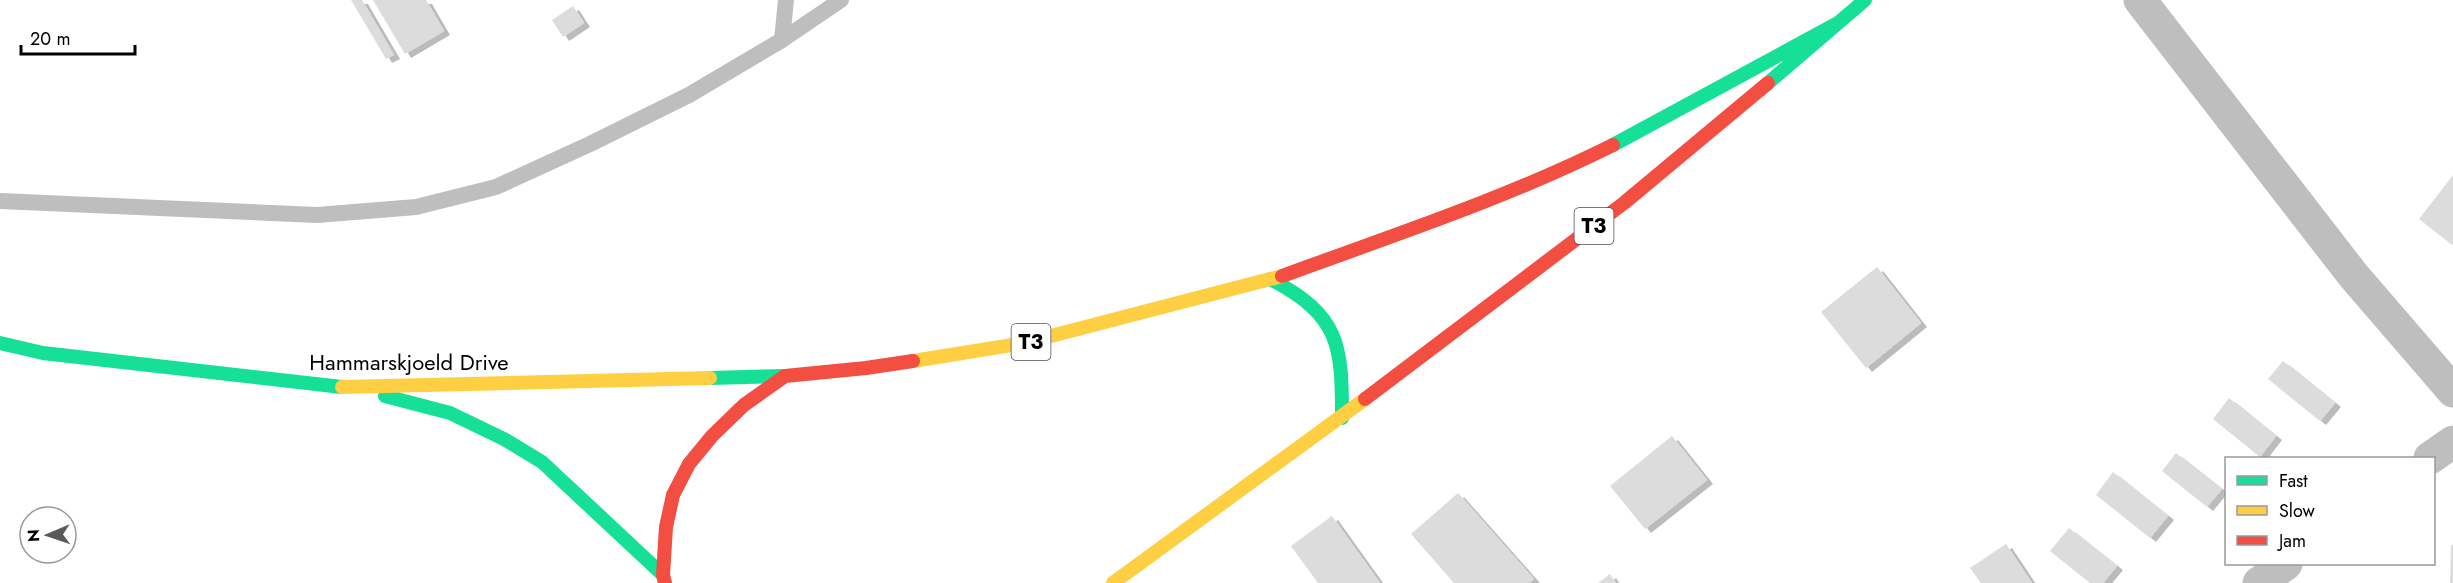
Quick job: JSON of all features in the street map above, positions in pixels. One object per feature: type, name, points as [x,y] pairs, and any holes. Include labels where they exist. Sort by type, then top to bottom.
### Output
[{"type":"main road","name":"T3","points":[[1113,583],[1342,418],[1633,196],[1725,122],[1865,0]]},
{"type":"main road","name":"T3","points":[[664,579],[666,527],[674,495],[689,464],[712,436],[744,405],[785,376],[889,365],[1024,343],[1272,280],[1486,201],[1565,169],[1645,129],[1838,23]]},
{"type":"main road","points":[[1272,280],[1303,296],[1316,307],[1334,330],[1341,360],[1342,418]]},
{"type":"main road","name":"Hammarskjoeld Drive","points":[[0,343],[43,353],[330,387],[785,376]]},
{"type":"main road","points":[[330,387],[377,394],[450,413],[504,439],[542,462],[664,579]]},
{"type":"street","points":[[2140,0],[2353,275],[2453,392]]},
{"type":"street","points":[[2433,457],[2453,442]]},
{"type":"street","points":[[2259,583],[2285,565]]},
{"type":"lane","points":[[783,40],[786,0]]},
{"type":"lane","points":[[0,201],[317,215],[416,207],[496,187],[569,154],[689,95],[783,40],[841,0]]},
{"type":"building","points":[[351,0],[362,0],[394,55],[386,59]]},
{"type":"building","points":[[373,0],[426,0],[444,31],[405,54]]},
{"type":"building","points":[[573,6],[584,23],[563,37],[552,20]]},
{"type":"building","points":[[2453,175],[2453,244],[2452,245],[2419,219]]},
{"type":"building","points":[[1877,267],[1921,323],[1866,368],[1821,312]]},
{"type":"building","points":[[2283,361],[2335,403],[2320,421],[2268,379]]},
{"type":"building","points":[[2229,398],[2276,436],[2260,457],[2213,419]]},
{"type":"building","points":[[1672,436],[1707,480],[1645,529],[1610,486]]},
{"type":"building","points":[[2176,453],[2222,489],[2207,507],[2162,471]]},
{"type":"building","points":[[2113,472],[2168,516],[2150,538],[2096,495]]},
{"type":"building","points":[[1458,493],[1534,579],[1529,583],[1454,583],[1411,534]]},
{"type":"building","points":[[1332,516],[1380,583],[1318,583],[1291,546]]},
{"type":"building","points":[[2069,528],[2117,566],[2103,583],[2090,583],[2050,551]]},
{"type":"building","points":[[2006,544],[2032,583],[1981,583],[1970,568]]},
{"type":"building","points":[[2451,545],[2453,545],[2453,583],[2450,583]]},
{"type":"building","points":[[1610,574],[1616,583],[1598,583]]},
{"type":"traffic: fast","points":[[1768,83],[1865,0]]},
{"type":"traffic: fast","points":[[1613,145],[1838,23]]},
{"type":"traffic: fast","points":[[1272,280],[1312,306],[1324,320],[1332,335],[1341,371],[1342,418]]},
{"type":"traffic: fast","points":[[0,343],[43,353],[342,387]]},
{"type":"traffic: fast","points":[[710,378],[785,376]]},
{"type":"traffic: fast","points":[[385,396],[450,413],[504,439],[542,462],[663,575]]},
{"type":"traffic: slow","points":[[913,361],[1024,343],[1282,276]]},
{"type":"traffic: slow","points":[[342,387],[710,378]]},
{"type":"traffic: slow","points":[[1113,583],[1365,399]]},
{"type":"traffic: jam","points":[[1365,399],[1624,203],[1768,83]]},
{"type":"traffic: jam","points":[[1282,276],[1491,199],[1613,145]]},
{"type":"traffic: jam","points":[[665,583],[663,575],[666,527],[673,495],[689,464],[712,436],[744,405],[785,376],[913,361]]}]
